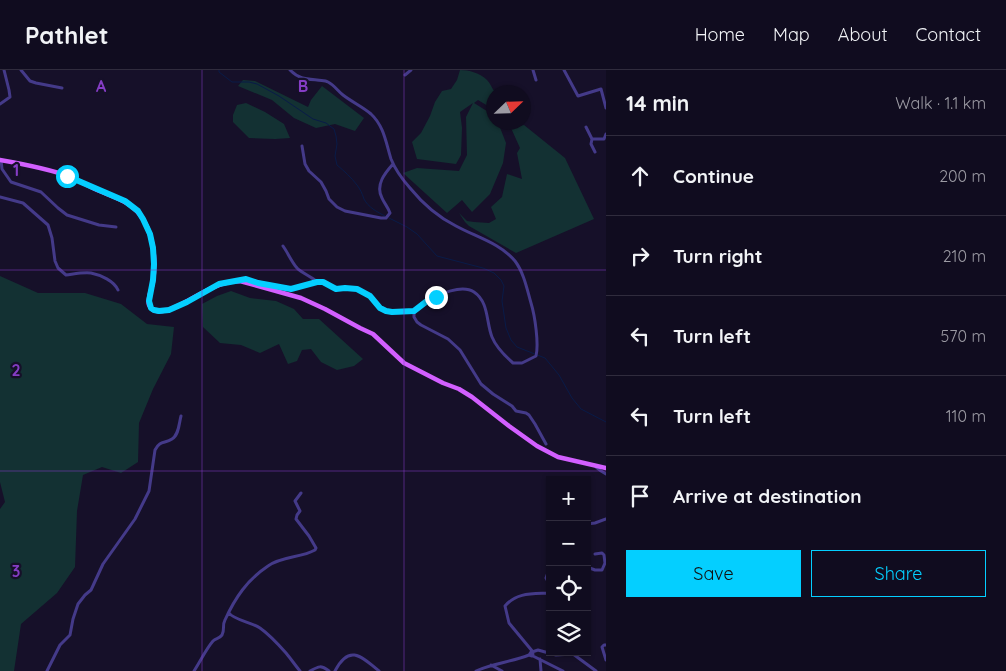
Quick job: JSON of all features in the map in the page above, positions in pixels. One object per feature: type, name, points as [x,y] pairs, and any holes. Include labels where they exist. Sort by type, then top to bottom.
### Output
[{"type":"main road","points":[[1,160],[72,178],[121,199],[138,211],[150,234],[153,248],[153,280],[149,301],[151,308],[154,310],[169,310],[219,284],[232,281],[240,281],[301,298],[373,334],[404,363],[472,397],[537,446],[558,457],[606,468]]},
{"type":"street","points":[[0,104],[10,97],[10,90],[4,70]]},
{"type":"street","points":[[21,70],[30,80],[36,83],[62,88]]},
{"type":"street","points":[[240,281],[246,279],[291,289],[323,282],[336,289],[357,289],[370,296],[380,308],[386,311],[399,312],[414,311],[427,301],[445,293],[455,290],[471,290],[481,298],[488,316],[492,337],[506,356],[513,363],[522,363],[536,356],[533,309],[524,278],[516,262],[501,248],[456,227],[436,214],[420,199],[408,186],[393,164],[381,129],[371,114],[327,81],[300,78],[290,70]]},
{"type":"street","points":[[405,75],[411,70]]},
{"type":"street","points":[[533,70],[536,80]]},
{"type":"street","points":[[564,70],[578,96],[601,89],[606,108]]},
{"type":"street","points":[[586,126],[595,152]]},
{"type":"street","points":[[592,139],[602,140],[606,134]]},
{"type":"street","points":[[302,146],[305,164],[309,171],[322,182],[329,199],[337,207],[345,211],[380,218],[386,218],[390,212],[380,196],[379,186],[393,164]]},
{"type":"street","points":[[1,160],[2,169],[10,182],[41,192],[67,215],[98,225],[116,227]]},
{"type":"street","points":[[0,197],[23,203],[46,223],[50,228],[55,261],[58,268],[66,274],[91,273],[108,280],[118,290]]},
{"type":"street","points":[[283,246],[296,268],[317,282]]},
{"type":"street","points":[[414,311],[414,317],[417,322],[448,339],[460,350],[481,384],[512,406],[516,411],[526,413],[529,416],[546,444]]},
{"type":"street","points":[[47,671],[60,645],[68,638],[78,604],[91,590],[103,564],[135,519],[148,491],[155,450],[159,444],[174,437],[177,433],[181,416]]},
{"type":"street","points":[[595,466],[606,474]]},
{"type":"street","points":[[194,671],[213,641],[221,636],[224,629],[223,623],[238,595],[257,574],[274,562],[315,550],[316,548],[296,519],[300,511],[296,501],[300,493]]},
{"type":"street","points":[[591,524],[606,519]]},
{"type":"street","points":[[591,568],[602,570],[605,563],[602,553],[595,554]]},
{"type":"street","points":[[546,593],[522,594],[513,598],[505,606],[509,623],[532,653],[563,671]]},
{"type":"street","points":[[229,612],[230,616],[252,623],[266,633],[300,671]]},
{"type":"street","points":[[606,646],[602,647],[606,660]]},
{"type":"street","points":[[476,671],[490,665],[508,662],[539,650],[556,655],[573,654],[596,671]]},
{"type":"street","points":[[335,671],[343,659],[349,655],[354,655],[362,658],[379,671]]},
{"type":"street","points":[[540,658],[541,671]]},
{"type":"street","points":[[490,665],[502,671]]},
{"type":"street","points":[[310,671],[320,666],[330,671]]},
{"type":"green space","points":[[460,70],[471,71],[487,80],[491,85],[486,85],[486,105],[478,100],[474,103],[486,110],[486,130],[501,130],[506,143],[503,163],[490,194],[472,212],[462,200],[447,213],[403,173],[417,168],[459,171],[467,155],[466,117],[473,103],[460,112],[462,128],[461,155],[456,164],[417,159],[412,142],[421,133],[442,91],[451,89],[457,80]]},
{"type":"green space","points":[[243,80],[255,81],[308,107],[322,86],[364,118],[355,131],[335,124],[316,128],[294,118],[272,100],[238,86]]},
{"type":"green space","points":[[246,103],[284,124],[290,138],[249,138],[233,122],[233,115],[237,105]]},
{"type":"green space","points":[[512,130],[530,130],[565,158],[594,219],[516,253],[469,226],[459,213],[467,221],[489,223],[496,219],[491,207],[502,197],[507,174],[522,179],[517,153],[520,148]]},
{"type":"green space","points":[[0,276],[38,293],[85,293],[121,304],[147,324],[174,327],[171,354],[153,389],[139,423],[138,462],[121,473],[102,467],[83,475],[77,511],[75,567],[57,593],[21,624],[14,671],[0,671],[0,509],[5,502],[0,482]]},
{"type":"green space","points":[[231,291],[250,298],[276,301],[294,309],[303,319],[319,319],[363,359],[354,366],[337,370],[321,362],[311,349],[302,350],[297,361],[288,364],[279,344],[260,353],[241,345],[220,343],[203,327],[202,304]]},
{"type":"waterway","points":[[219,70],[232,82],[257,84],[313,119],[326,123],[334,129],[337,144],[335,156],[337,165],[357,185],[368,204],[385,216]]},
{"type":"waterway","points":[[389,218],[417,234],[437,256],[483,268],[494,273],[504,286],[502,301],[506,328],[511,340],[517,347],[545,358],[559,375],[572,398],[581,409],[606,422]]},
{"type":"route","points":[[67,176],[125,201],[138,211],[150,234],[153,248],[153,280],[149,301],[151,308],[154,310],[169,310],[219,284],[246,279],[291,289],[317,282],[323,282],[336,289],[357,289],[370,296],[380,308],[392,312],[414,311],[436,297]]}]
